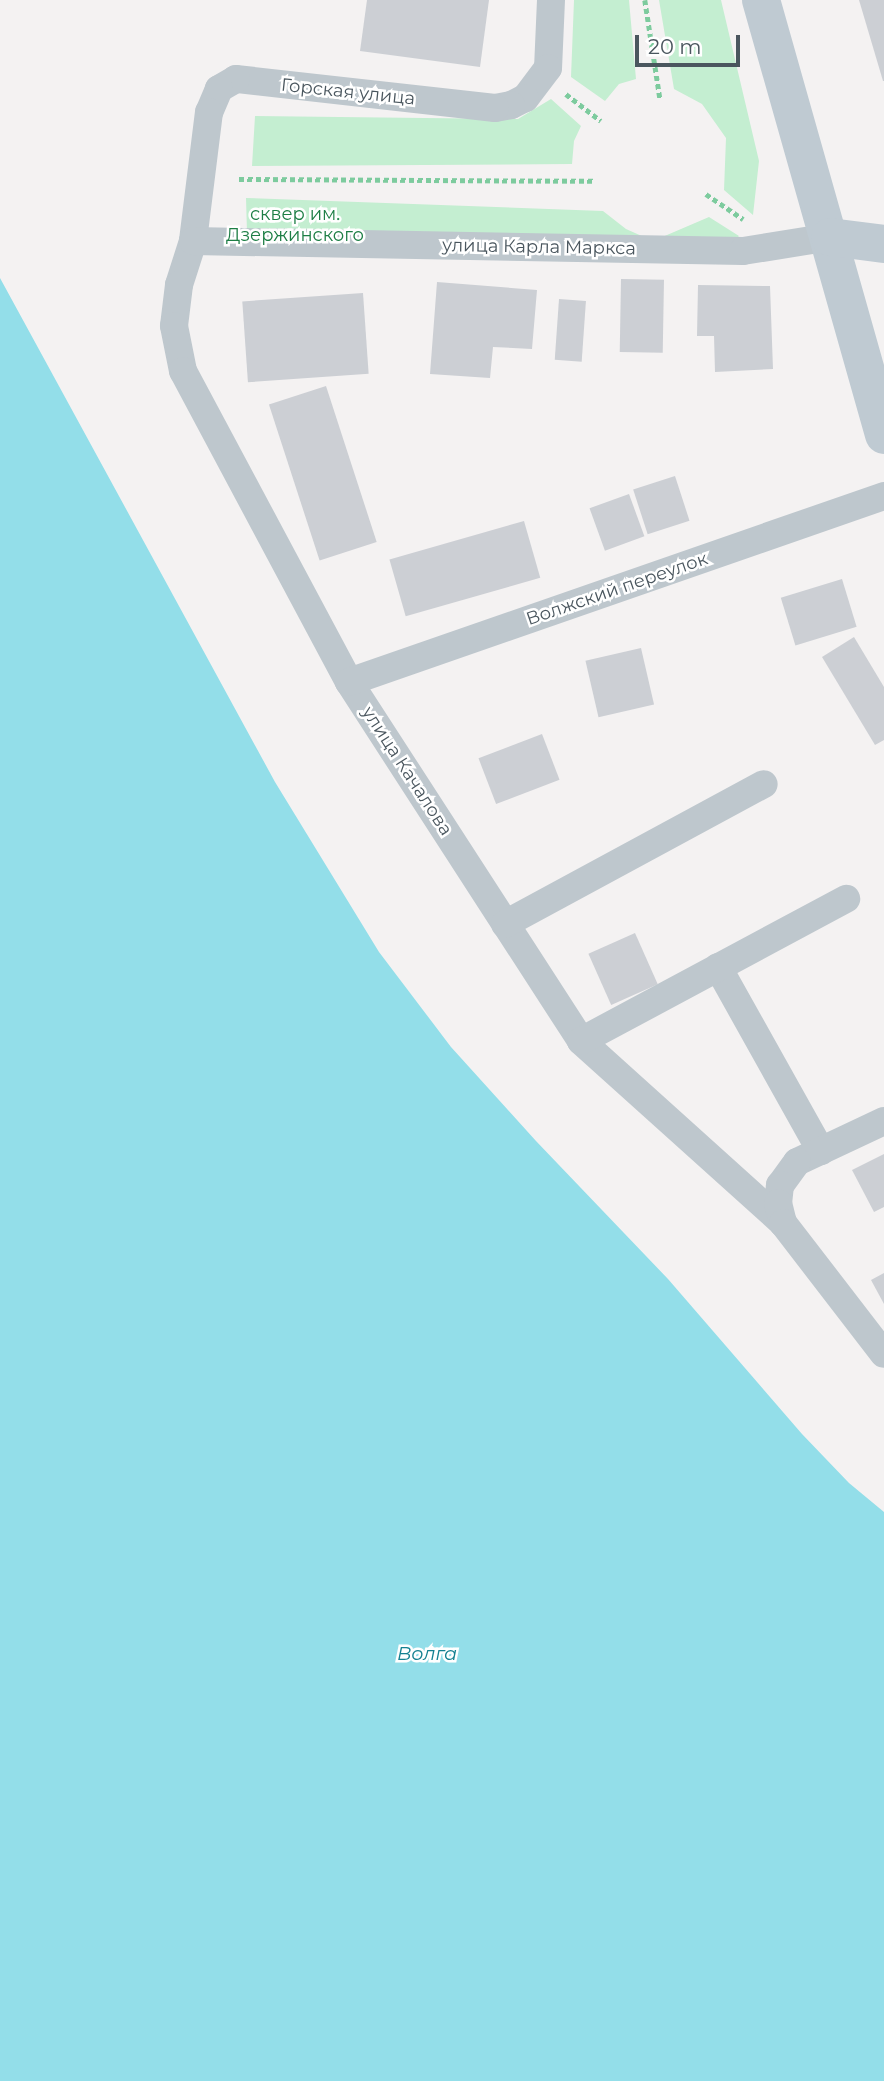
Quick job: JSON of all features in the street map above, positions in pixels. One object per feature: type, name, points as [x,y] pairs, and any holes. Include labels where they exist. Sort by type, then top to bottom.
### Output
[{"type":"main road","points":[[761,0],[884,435]]},
{"type":"main road","name":"улица Карла Маркса","points":[[830,237],[884,244]]},
{"type":"street","points":[[543,76],[552,51],[551,0]]},
{"type":"street","name":"Горская улица","points":[[193,241],[209,112],[219,89],[229,82],[236,79],[495,108],[525,98],[543,76]]},
{"type":"street","name":"улица Карла Маркса","points":[[193,241],[743,251],[830,237]]},
{"type":"street","name":"улица Качалова","points":[[193,241],[179,285],[174,326],[183,371],[349,682],[581,1041],[783,1223],[884,1354]]},
{"type":"street","name":"Волжский переулок","points":[[349,682],[884,496]]},
{"type":"street","points":[[505,924],[764,784]]},
{"type":"street","points":[[581,1041],[846,899]]},
{"type":"street","points":[[718,967],[821,1151]]},
{"type":"street","points":[[783,1223],[778,1203],[780,1185],[797,1162],[884,1121]]},
{"type":"path","points":[[645,0],[660,98]]},
{"type":"path","points":[[543,76],[601,121]]},
{"type":"path","points":[[239,179],[594,181]]},
{"type":"green space","points":[[574,0],[629,0],[636,79],[619,84],[605,101],[571,77]]},
{"type":"green space","points":[[659,0],[721,0],[759,161],[753,215],[724,190],[726,138],[702,104],[674,89]]},
{"type":"green space","points":[[551,99],[581,126],[574,141],[572,164],[252,166],[255,116],[518,119]]},
{"type":"green space","name":"сквер им. Дзержинского","points":[[246,198],[603,211],[626,229],[653,241],[709,217],[739,236],[717,260],[247,233]]},
{"type":"water","name":"Волга","points":[[0,278],[275,782],[379,952],[451,1047],[536,1141],[668,1279],[802,1434],[849,1483],[884,1512],[884,2081],[0,2081]]},
{"type":"building","points":[[367,0],[489,0],[480,67],[360,51]]},
{"type":"building","points":[[859,0],[884,0],[884,81],[883,81]]},
{"type":"building","points":[[621,279],[664,280],[663,353],[620,352]]},
{"type":"building","points":[[437,282],[537,290],[532,349],[493,347],[490,378],[430,374]]},
{"type":"building","points":[[698,285],[770,286],[773,369],[715,372],[714,336],[697,336]]},
{"type":"building","points":[[363,293],[369,374],[248,382],[242,301]]},
{"type":"building","points":[[559,299],[586,301],[582,362],[555,360]]},
{"type":"building","points":[[326,386],[377,542],[320,561],[269,405]]},
{"type":"building","points":[[675,476],[690,521],[648,534],[633,490]]},
{"type":"building","points":[[629,494],[644,536],[605,551],[590,508]]},
{"type":"building","points":[[524,521],[540,578],[406,616],[389,560]]},
{"type":"building","points":[[842,579],[857,627],[795,646],[781,598]]},
{"type":"building","points":[[854,637],[884,687],[884,740],[875,745],[822,657]]},
{"type":"building","points":[[641,648],[654,705],[599,717],[585,661]]},
{"type":"building","points":[[542,734],[560,780],[496,804],[479,758]]},
{"type":"building","points":[[635,933],[658,984],[611,1005],[588,954]]},
{"type":"building","points":[[884,1154],[884,1207],[874,1212],[852,1170]]},
{"type":"building","points":[[884,1273],[884,1304],[871,1280]]}]
